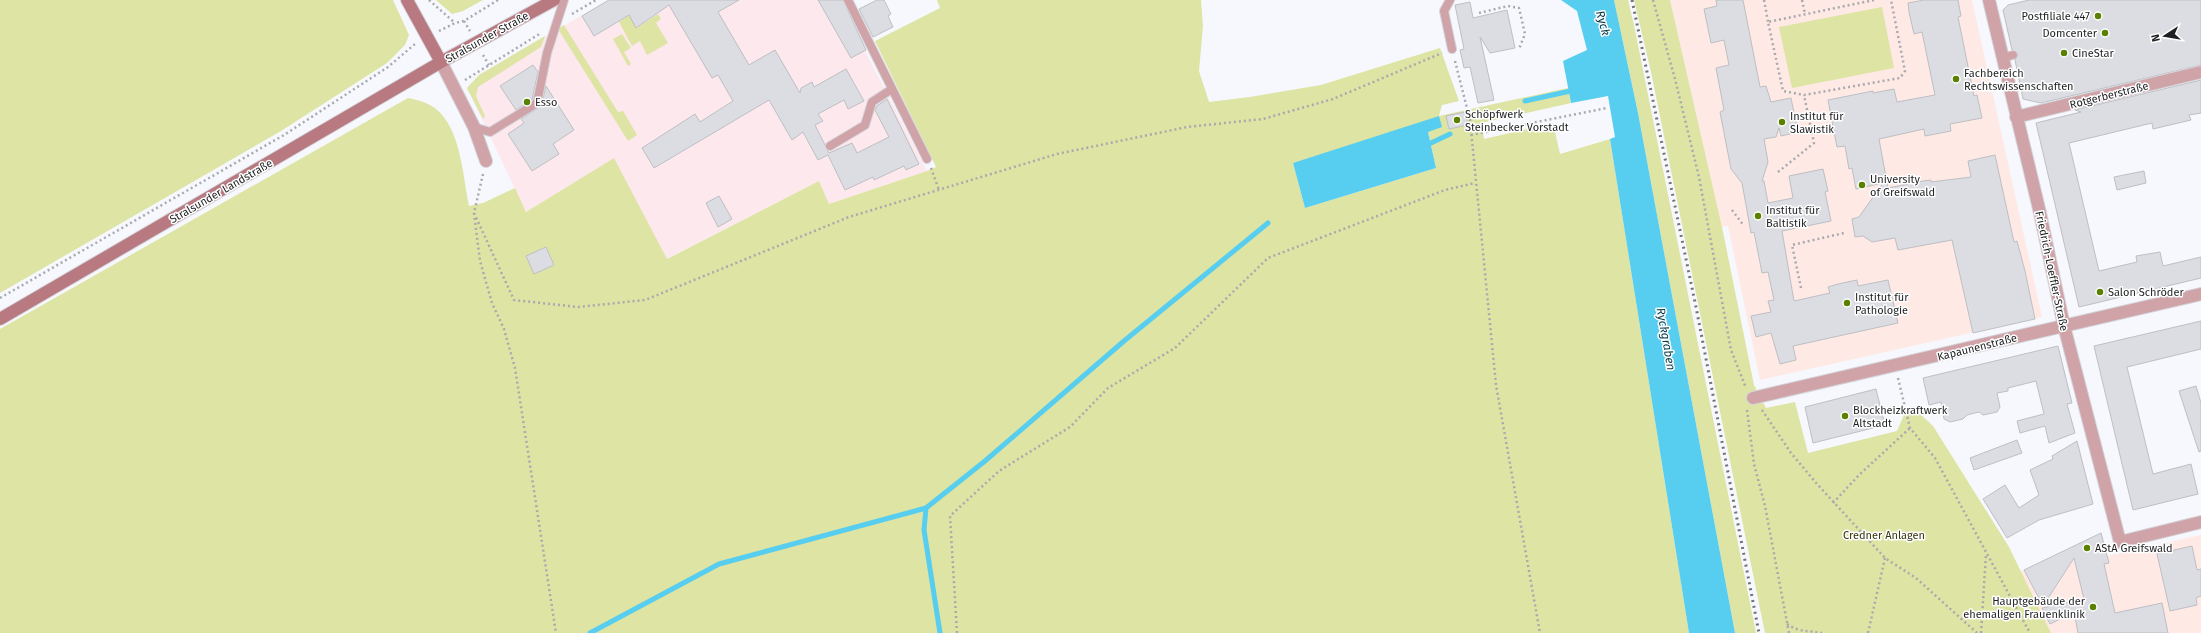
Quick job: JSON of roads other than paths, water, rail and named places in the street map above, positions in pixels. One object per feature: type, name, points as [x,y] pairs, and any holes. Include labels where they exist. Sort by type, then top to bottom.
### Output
[{"type":"main road","points":[[407,0],[441,62]]},
{"type":"main road","name":"Stralsunder Straße","points":[[441,62],[554,0]]},
{"type":"main road","name":"Stralsunder Landstraße","points":[[0,319],[441,62]]},
{"type":"street","name":"Friedrich-Loeffler-Straße","points":[[1989,0],[2008,56],[2016,117],[2064,326],[2120,542],[2201,522]]},
{"type":"street","points":[[441,62],[474,127],[486,161]]},
{"type":"street","name":"Rotgerberstraße","points":[[2016,117],[2201,72]]},
{"type":"street","name":"Kapaunenstraße","points":[[1748,397],[1896,366],[2201,294]]},
{"type":"lane","points":[[474,127],[490,132],[537,102],[547,53],[564,0]]},
{"type":"lane","points":[[848,0],[927,159]]},
{"type":"lane","points":[[1450,0],[1444,11],[1452,49]]},
{"type":"lane","points":[[830,146],[865,125],[872,102],[892,89]]},
{"type":"water","points":[[1561,0],[1614,0],[1638,113],[1735,633],[1689,633],[1610,139],[1615,137],[1608,96],[1571,103],[1563,61],[1587,50],[1577,11]]},
{"type":"water","points":[[1439,116],[1442,127],[1428,132],[1436,168],[1305,208],[1293,163]]},
{"type":"waterway","points":[[1525,101],[1575,90]]},
{"type":"waterway","points":[[1431,143],[1450,134]]},
{"type":"waterway","points":[[940,633],[924,530],[926,508],[985,461],[1124,341],[1268,223]]},
{"type":"waterway","points":[[590,633],[719,564],[926,508]]},
{"type":"railway","points":[[1632,0],[1696,307],[1759,633]]},
{"type":"place","name":"Postfiliale 447","points":[[2098,16]]},
{"type":"place","name":"Domcenter","points":[[2105,33]]},
{"type":"place","name":"CineStar","points":[[2064,53]]},
{"type":"place","name":"Fachbereich Rechtswissenschaften","points":[[1956,79]]},
{"type":"place","name":"Esso","points":[[527,102]]},
{"type":"place","name":"Schöpfwerk Steinbecker Vorstadt","points":[[1457,120]]},
{"type":"place","name":"Institut für Slawistik","points":[[1782,122]]},
{"type":"place","name":"University of Greifswald","points":[[1862,185]]},
{"type":"place","name":"Institut für Baltistik","points":[[1758,216]]},
{"type":"place","name":"Salon Schröder","points":[[2100,292]]},
{"type":"place","name":"Institut für Pathologie","points":[[1847,303]]},
{"type":"place","name":"Blockheizkraftwerk Altstadt","points":[[1845,416]]},
{"type":"place","name":"AStA Greifswald","points":[[2087,548]]},
{"type":"place","name":"Hauptgebäude der ehemaligen Frauenklinik","points":[[2093,607]]},
{"type":"water label","name":"Ryck","points":[[1603,23]]},
{"type":"water label","name":"Ryckgraben","points":[[1666,339]]},
{"type":"park label","name":"Credner Anlagen","points":[[1884,535]]}]
